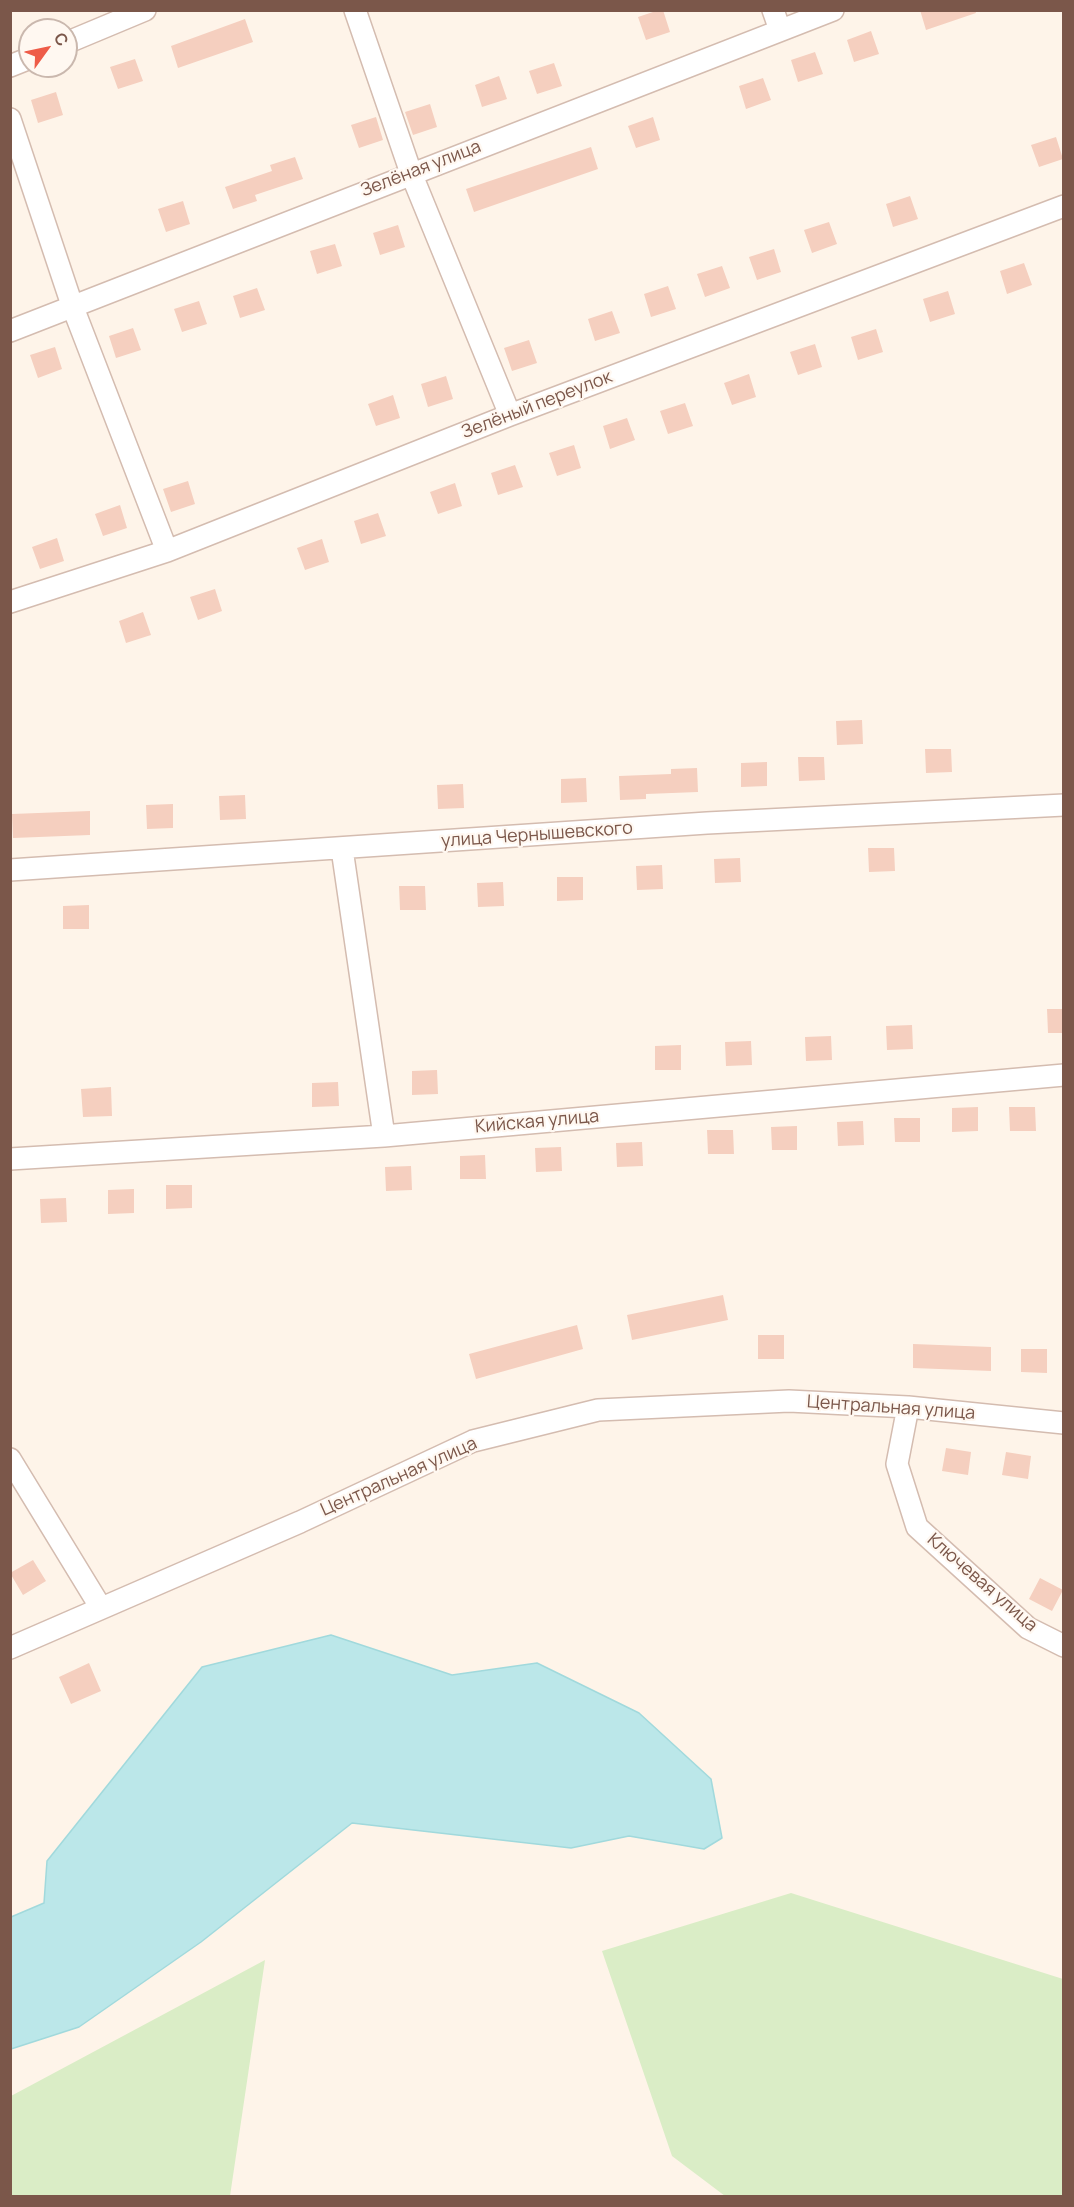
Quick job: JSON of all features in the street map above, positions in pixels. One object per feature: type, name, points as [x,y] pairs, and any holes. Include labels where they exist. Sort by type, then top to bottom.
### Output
[{"type":"street","points":[[78,38],[145,10]]},
{"type":"street","points":[[355,10],[411,173],[510,415]]},
{"type":"street","name":"Зелёная улица","points":[[10,331],[411,173],[776,20],[833,10]]},
{"type":"street","points":[[10,120],[72,305],[167,551]]},
{"type":"street","name":"Зелёный переулок","points":[[10,602],[167,551],[510,415],[1064,206]]},
{"type":"street","name":"улица Чернышевского","points":[[10,870],[707,823],[1064,805]]},
{"type":"street","points":[[342,849],[384,1136]]},
{"type":"street","name":"Кийская улица","points":[[10,1159],[384,1136],[1064,1075]]},
{"type":"street","name":"Центральная улица","points":[[10,1648],[300,1522],[473,1441],[598,1410],[789,1401],[908,1407],[1064,1423]]},
{"type":"street","name":"Ключевая улица","points":[[908,1407],[897,1464],[918,1527],[1028,1628],[1064,1646]]},
{"type":"street","points":[[10,1459],[101,1608]]},
{"type":"green space","points":[[791,1893],[1063,1979],[1063,2196],[725,2196],[672,2156],[602,1951]]},
{"type":"green space","points":[[265,1960],[230,2196],[11,2196],[11,2096]]},
{"type":"water","points":[[331,1635],[452,1675],[537,1663],[639,1713],[711,1779],[722,1838],[704,1849],[629,1836],[571,1848],[352,1823],[201,1942],[79,2027],[11,2049],[11,1917],[44,1903],[47,1861],[202,1667]]},
{"type":"building","points":[[663,10],[670,32],[646,40],[638,17]]},
{"type":"building","points":[[920,10],[975,10],[976,13],[926,30]]},
{"type":"building","points":[[245,19],[253,42],[178,68],[171,46]]},
{"type":"building","points":[[871,31],[879,54],[854,62],[847,40]]},
{"type":"building","points":[[815,52],[823,74],[798,82],[791,60]]},
{"type":"building","points":[[135,59],[143,81],[118,89],[110,67]]},
{"type":"building","points":[[554,63],[562,86],[537,94],[529,71]]},
{"type":"building","points":[[499,76],[507,99],[482,107],[475,85]]},
{"type":"building","points":[[763,78],[771,100],[746,109],[739,86]]},
{"type":"building","points":[[56,92],[63,115],[38,123],[31,100]]},
{"type":"building","points":[[430,104],[437,127],[413,135],[405,112]]},
{"type":"building","points":[[376,117],[383,140],[359,148],[351,125]]},
{"type":"building","points":[[653,117],[660,140],[636,148],[628,126]]},
{"type":"building","points":[[1056,137],[1063,159],[1039,167],[1031,145]]},
{"type":"building","points":[[591,147],[598,169],[474,212],[466,189]]},
{"type":"building","points":[[295,157],[303,179],[255,195],[257,201],[233,209],[225,187],[272,171],[270,165]]},
{"type":"building","points":[[910,196],[918,219],[893,227],[886,204]]},
{"type":"building","points":[[183,201],[190,224],[166,232],[158,209]]},
{"type":"building","points":[[829,222],[837,244],[812,253],[804,230]]},
{"type":"building","points":[[398,225],[405,247],[380,255],[373,233]]},
{"type":"building","points":[[335,244],[342,266],[317,274],[310,251]]},
{"type":"building","points":[[774,249],[781,272],[757,280],[749,257]]},
{"type":"building","points":[[1024,263],[1032,285],[1007,294],[1000,271]]},
{"type":"building","points":[[722,266],[730,288],[705,297],[697,274]]},
{"type":"building","points":[[668,286],[676,309],[651,317],[644,294]]},
{"type":"building","points":[[257,288],[265,310],[240,318],[233,296]]},
{"type":"building","points":[[948,291],[955,314],[930,322],[923,299]]},
{"type":"building","points":[[199,301],[207,324],[182,332],[174,309]]},
{"type":"building","points":[[612,311],[620,333],[595,341],[588,319]]},
{"type":"building","points":[[133,328],[141,350],[116,358],[109,336]]},
{"type":"building","points":[[876,329],[883,352],[858,360],[851,337]]},
{"type":"building","points":[[529,340],[537,363],[512,371],[504,348]]},
{"type":"building","points":[[815,344],[822,367],[798,375],[790,352]]},
{"type":"building","points":[[55,347],[62,369],[38,378],[30,355]]},
{"type":"building","points":[[749,374],[756,397],[732,405],[724,383]]},
{"type":"building","points":[[446,376],[453,399],[428,407],[421,384]]},
{"type":"building","points":[[393,395],[400,418],[376,426],[368,404]]},
{"type":"building","points":[[685,403],[693,426],[668,434],[660,411]]},
{"type":"building","points":[[627,418],[635,440],[610,449],[603,426]]},
{"type":"building","points":[[574,445],[581,468],[557,476],[549,453]]},
{"type":"building","points":[[515,465],[523,487],[498,495],[491,473]]},
{"type":"building","points":[[188,481],[195,504],[171,512],[163,489]]},
{"type":"building","points":[[455,483],[462,506],[438,514],[430,492]]},
{"type":"building","points":[[120,505],[127,528],[103,536],[95,514]]},
{"type":"building","points":[[378,513],[386,536],[361,544],[354,521]]},
{"type":"building","points":[[57,538],[64,561],[40,569],[32,547]]},
{"type":"building","points":[[322,539],[329,562],[305,570],[297,548]]},
{"type":"building","points":[[215,589],[222,611],[198,620],[190,597]]},
{"type":"building","points":[[143,612],[151,635],[126,643],[119,621]]},
{"type":"building","points":[[862,720],[863,744],[837,745],[836,721]]},
{"type":"building","points":[[925,749],[951,749],[952,772],[926,773]]},
{"type":"building","points":[[798,757],[824,757],[825,780],[799,781]]},
{"type":"building","points":[[767,762],[767,786],[741,787],[741,763]]},
{"type":"building","points":[[697,768],[698,792],[646,794],[646,799],[620,800],[619,776],[671,774],[671,769]]},
{"type":"building","points":[[586,778],[587,802],[561,803],[561,779]]},
{"type":"building","points":[[463,784],[464,808],[438,809],[437,785]]},
{"type":"building","points":[[245,795],[246,819],[220,820],[219,796]]},
{"type":"building","points":[[173,804],[173,828],[147,829],[146,805]]},
{"type":"building","points":[[90,811],[90,835],[13,838],[12,814]]},
{"type":"building","points":[[868,848],[894,848],[895,871],[869,872]]},
{"type":"building","points":[[740,858],[741,882],[715,883],[714,859]]},
{"type":"building","points":[[662,865],[663,889],[637,890],[636,866]]},
{"type":"building","points":[[557,877],[583,877],[583,900],[557,901]]},
{"type":"building","points":[[503,882],[504,906],[478,907],[477,883]]},
{"type":"building","points":[[399,886],[425,886],[426,910],[400,910]]},
{"type":"building","points":[[89,905],[89,929],[63,929],[63,906]]},
{"type":"building","points":[[1047,1009],[1064,1009],[1064,1033],[1048,1033]]},
{"type":"building","points":[[912,1025],[913,1049],[887,1050],[886,1026]]},
{"type":"building","points":[[831,1036],[832,1060],[806,1061],[805,1037]]},
{"type":"building","points":[[751,1041],[752,1065],[726,1066],[725,1042]]},
{"type":"building","points":[[681,1045],[681,1070],[655,1070],[655,1046]]},
{"type":"building","points":[[437,1070],[438,1094],[412,1095],[412,1071]]},
{"type":"building","points":[[338,1082],[339,1106],[312,1107],[312,1083]]},
{"type":"building","points":[[111,1087],[112,1116],[83,1117],[81,1089]]},
{"type":"building","points":[[978,1107],[978,1131],[952,1132],[952,1108]]},
{"type":"building","points":[[1009,1107],[1035,1107],[1036,1131],[1010,1131]]},
{"type":"building","points":[[894,1118],[920,1118],[920,1142],[895,1142]]},
{"type":"building","points":[[863,1121],[864,1145],[838,1146],[837,1122]]},
{"type":"building","points":[[797,1126],[797,1150],[772,1150],[771,1127]]},
{"type":"building","points":[[707,1130],[733,1130],[734,1154],[708,1154]]},
{"type":"building","points":[[642,1142],[643,1166],[617,1167],[616,1143]]},
{"type":"building","points":[[561,1147],[562,1171],[536,1172],[535,1148]]},
{"type":"building","points":[[485,1155],[486,1179],[460,1179],[460,1156]]},
{"type":"building","points":[[411,1166],[412,1190],[386,1191],[385,1167]]},
{"type":"building","points":[[166,1185],[192,1185],[192,1208],[166,1209]]},
{"type":"building","points":[[134,1189],[134,1213],[108,1214],[108,1190]]},
{"type":"building","points":[[66,1198],[67,1222],[41,1223],[40,1199]]},
{"type":"building","points":[[723,1295],[728,1320],[632,1340],[627,1315]]},
{"type":"building","points":[[577,1325],[583,1349],[476,1379],[469,1354]]},
{"type":"building","points":[[758,1335],[784,1335],[784,1359],[758,1359]]},
{"type":"building","points":[[913,1344],[991,1347],[991,1371],[913,1368]]},
{"type":"building","points":[[1021,1349],[1047,1349],[1047,1373],[1021,1372]]},
{"type":"building","points":[[946,1448],[971,1452],[968,1475],[942,1471]]},
{"type":"building","points":[[1006,1452],[1031,1456],[1028,1479],[1002,1475]]},
{"type":"building","points":[[33,1560],[46,1581],[23,1595],[10,1573]]},
{"type":"building","points":[[1040,1578],[1063,1590],[1052,1611],[1029,1599]]},
{"type":"building","points":[[89,1663],[101,1691],[71,1704],[59,1677]]}]
